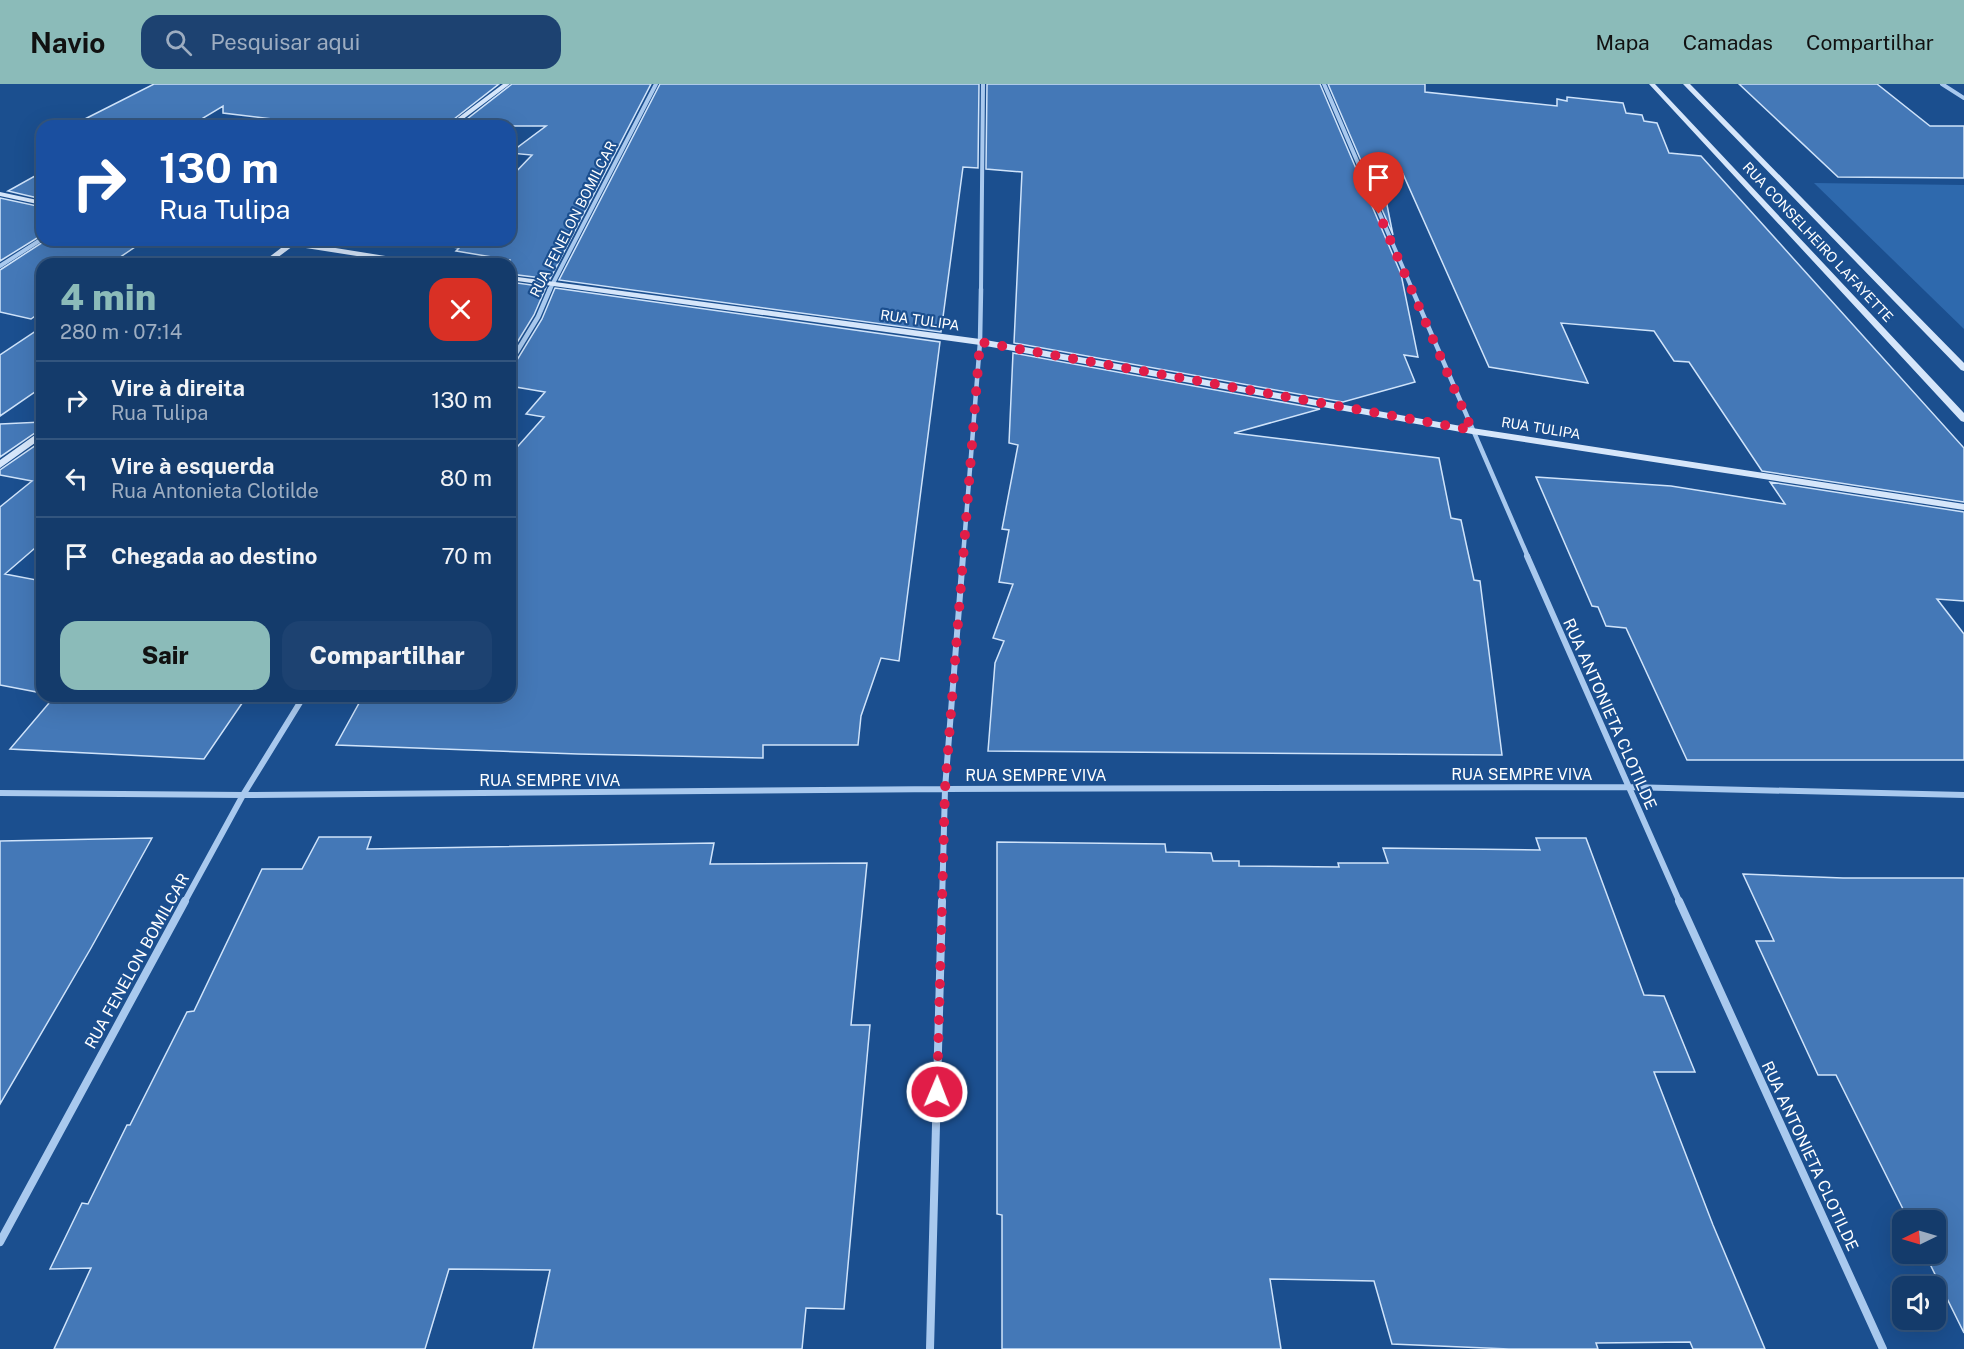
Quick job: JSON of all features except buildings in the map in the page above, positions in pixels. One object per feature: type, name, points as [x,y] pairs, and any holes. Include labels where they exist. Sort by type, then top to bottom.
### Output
[{"type":"street","points":[[458,120],[507,84]]},
{"type":"street","name":"RUA FENELON BOMILCAR","points":[[516,353],[538,318],[552,284],[656,84]]},
{"type":"street","points":[[930,1349],[945,789],[980,342],[983,84]]},
{"type":"street","name":"RUA ANTONIETA CLOTILDE","points":[[1324,84],[1626,787],[1883,1349]]},
{"type":"street","name":"RUA CONSELHEIRO LAFAYETTE","points":[[1652,84],[1964,419]]},
{"type":"street","name":"RUA CONSELHEIRO LAFAYETTE","points":[[1686,84],[1964,368]]},
{"type":"street","points":[[1942,84],[1964,98]]},
{"type":"street","points":[[0,194],[36,202]]},
{"type":"street","points":[[0,266],[36,243]]},
{"type":"street","points":[[272,258],[289,246]]},
{"type":"street","points":[[317,246],[388,258]]},
{"type":"street","name":"RUA TULIPA","points":[[516,279],[980,342],[1472,430],[1964,507]]},
{"type":"street","points":[[0,465],[36,438]]},
{"type":"street","name":"RUA FENELON BOMILCAR","points":[[0,1242],[243,795],[300,702]]},
{"type":"street","name":"RUA SEMPRE VIVA","points":[[0,793],[243,795],[945,789],[1626,787],[1964,795]]},
{"type":"shaded area","points":[[1814,183],[1964,185],[1964,329]]},
{"type":"route","points":[[937,1092],[945,789],[980,342],[1472,430],[1379,214]]}]
